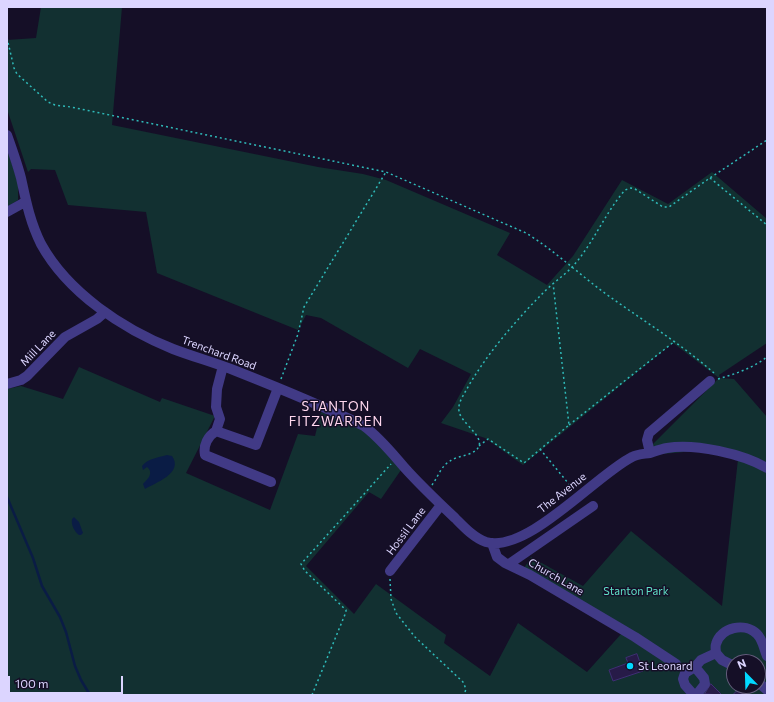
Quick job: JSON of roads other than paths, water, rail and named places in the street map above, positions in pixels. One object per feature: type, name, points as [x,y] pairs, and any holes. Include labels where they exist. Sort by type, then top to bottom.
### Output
[{"type":"street","name":"Trenchard Road","points":[[7,135],[19,172],[25,202],[37,236],[55,264],[84,294],[105,312],[125,326],[150,339],[278,388],[364,426],[374,433],[428,492],[472,534],[489,542]]},
{"type":"street","points":[[7,212],[25,202]]},
{"type":"street","name":"Mill Lane","points":[[7,384],[21,380],[28,376],[65,337],[97,319],[105,312]]},
{"type":"street","points":[[223,366],[217,390],[216,407],[220,419],[216,431],[208,438],[204,448],[204,455],[271,482]]},
{"type":"street","points":[[650,453],[647,440],[649,433],[715,380]]},
{"type":"street","points":[[216,431],[256,445],[278,388]]},
{"type":"street","name":"The Avenue","points":[[489,542],[513,540],[529,532],[549,520],[614,468],[633,456],[668,448],[695,448],[712,450],[758,463],[767,468]]},
{"type":"street","name":"Hossil Lane","points":[[390,571],[441,505]]},
{"type":"street","points":[[509,564],[594,506]]},
{"type":"street","name":"Church Lane","points":[[489,542],[497,557],[635,637],[676,664]]},
{"type":"street","points":[[726,662],[716,653],[716,644],[723,634],[733,628],[746,627],[756,632],[762,639],[767,656]]},
{"type":"street","points":[[695,668],[701,660],[716,653]]},
{"type":"water","points":[[167,455],[172,456],[175,462],[171,472],[167,477],[145,489],[143,484],[148,478],[150,471],[147,467],[143,470],[142,466],[150,460]]},
{"type":"water","points":[[74,517],[79,522],[83,533],[81,535],[79,535],[73,528],[72,519]]},
{"type":"waterway","points":[[7,497],[33,558],[42,586],[60,617],[66,632],[75,666],[90,695]]},
{"type":"place","name":"St Leonard","points":[[630,666]]},
{"type":"district","name":"STANTON FITZWARREN","points":[[336,414]]},
{"type":"park label","name":"Stanton Park","points":[[636,591]]}]
